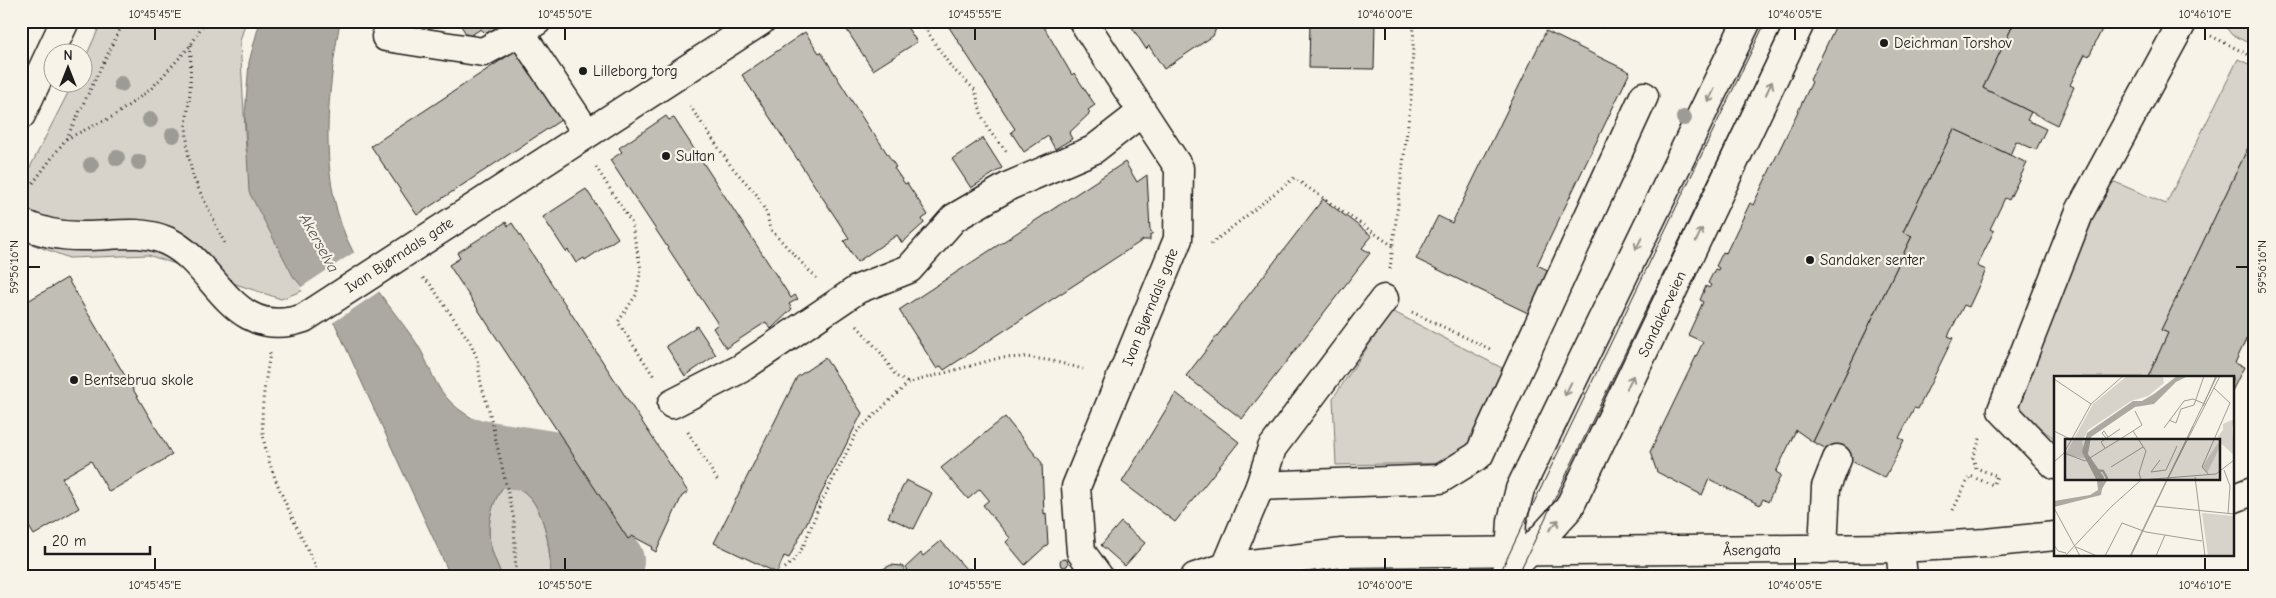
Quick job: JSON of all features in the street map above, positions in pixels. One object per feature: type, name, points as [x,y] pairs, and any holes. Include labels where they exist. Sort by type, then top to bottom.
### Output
[{"type":"street","points":[[21,115],[65,21]]},
{"type":"street","name":"Ivan Bjørndals gate","points":[[276,323],[290,322],[311,312],[761,21]]},
{"type":"street","name":"Ivan Bjørndals gate","points":[[1083,21],[1179,168],[1178,239],[1076,487],[1081,552],[1099,577]]},
{"type":"street","points":[[1196,577],[1226,567],[1342,553],[1512,564],[1512,521],[1523,480],[1747,21]]},
{"type":"street","name":"Sandakerveien","points":[[1512,564],[1569,508],[1577,493],[1801,21]]},
{"type":"street","points":[[2054,464],[2002,410],[2080,211],[2183,21]]},
{"type":"street","points":[[386,37],[483,52],[528,27],[587,133]]},
{"type":"street","points":[[1260,486],[1440,479],[1478,455],[1644,96]]},
{"type":"street","points":[[672,404],[740,369],[858,289],[910,269],[954,218],[1009,186],[1093,150],[1142,112]]},
{"type":"street","points":[[21,223],[46,232],[63,235],[82,236],[127,233],[155,236],[182,251],[237,307],[257,318],[276,323]]},
{"type":"street","points":[[1226,567],[1260,486],[1272,448],[1384,299]]},
{"type":"street","points":[[1823,549],[1826,487],[1837,459]]},
{"type":"street","points":[[2234,499],[2255,490]]},
{"type":"street","name":"Åsengata","points":[[1512,564],[1823,549],[1900,548],[1986,543],[2054,536]]},
{"type":"street","points":[[1900,548],[1903,577]]},
{"type":"path","points":[[33,183],[66,139],[124,21]]},
{"type":"path","points":[[66,139],[114,116],[135,102],[172,68],[191,45],[205,21]]},
{"type":"path","points":[[928,21],[927,31],[951,67],[975,90],[982,116],[990,132],[1028,178]]},
{"type":"path","points":[[1414,21],[1411,99],[1393,246],[1384,299],[1521,363]]},
{"type":"path","points":[[2183,21],[2255,58]]},
{"type":"path","points":[[191,45],[190,93],[186,125],[188,153],[193,177],[227,250]]},
{"type":"path","points":[[685,100],[731,166],[757,195],[768,214],[770,229],[839,301]]},
{"type":"path","points":[[592,162],[631,222],[640,269],[636,295],[618,322],[672,404],[719,483]]},
{"type":"path","points":[[1178,239],[1207,247],[1294,178],[1393,246]]},
{"type":"path","points":[[387,263],[430,284],[470,342],[477,358],[481,384],[489,410],[514,519],[516,577]]},
{"type":"path","points":[[276,323],[264,392],[263,433],[272,469],[316,568],[315,577]]},
{"type":"path","points":[[862,332],[896,376],[908,383]]},
{"type":"path","points":[[785,568],[793,561],[803,547],[819,507],[857,432],[908,383],[1000,358],[1026,357],[1053,361],[1083,369]]},
{"type":"path","points":[[1953,510],[1970,476],[1993,485],[1997,476],[1976,468],[1973,458],[1983,432],[2002,410]]},
{"type":"shaded area","points":[[102,21],[246,21],[240,41],[246,150],[317,285],[281,299],[148,255],[69,258],[21,240],[21,185],[68,92],[92,92],[92,43]]},
{"type":"shaded area","points":[[2221,21],[2255,21],[2255,46],[2232,35]]},
{"type":"shaded area","points":[[2238,59],[2255,67],[2255,133],[2161,330],[2168,333],[2148,376],[2054,376],[2054,438],[2012,407],[2101,189],[2115,182],[2166,204]]},
{"type":"shaded area","points":[[1392,311],[1502,368],[1480,435],[1446,463],[1336,465],[1333,398]]},
{"type":"shaded area","points":[[504,486],[517,488],[528,495],[536,506],[542,520],[549,550],[550,577],[502,577],[492,551],[489,524],[493,507]]},
{"type":"water","points":[[260,21],[340,21],[329,102],[328,130],[332,185],[337,211],[346,237],[368,277],[418,345],[436,383],[446,397],[466,414],[516,442],[536,459],[552,479],[565,502],[573,528],[577,577],[550,577],[549,550],[542,520],[536,506],[528,495],[517,488],[504,486],[493,507],[489,524],[492,551],[502,577],[451,577],[336,326],[293,276],[249,192],[245,115],[249,62]]},
{"type":"pier","points":[[356,251],[380,291],[331,324],[300,288]]},
{"type":"building","points":[[458,21],[510,21],[488,36],[481,29],[468,37]]},
{"type":"building","points":[[841,21],[903,21],[917,42],[873,70]]},
{"type":"building","points":[[945,21],[1037,21],[1038,24],[1041,22],[1072,75],[1074,73],[1095,105],[1088,110],[1090,113],[1069,133],[1072,139],[1055,149],[1048,136],[1024,152],[1011,132],[1015,129]]},
{"type":"building","points":[[1128,21],[1219,21],[1213,36],[1164,69],[1149,46],[1146,49]]},
{"type":"building","points":[[1310,21],[1375,21],[1374,69],[1309,68]]},
{"type":"building","points":[[1589,21],[1607,21],[1603,28]]},
{"type":"building","name":"Sandaker senter","points":[[1838,21],[2015,21],[1983,88],[2031,112],[2027,120],[2046,129],[2036,150],[2016,141],[2010,155],[1954,129],[1903,232],[1912,236],[1813,442],[1796,430],[1776,472],[1781,475],[1768,502],[1763,499],[1760,505],[1709,479],[1702,495],[1657,472],[1650,452],[1703,342],[1688,335],[1703,302],[1700,300],[1706,286],[1709,288],[1711,285],[1708,283],[1715,269],[1718,270],[1719,268],[1716,266],[1723,252],[1726,253],[1750,203],[1753,205],[1812,82],[1810,80]]},
{"type":"building","points":[[2015,21],[2106,21],[2089,56],[2085,54],[2070,85],[2074,87],[2057,125],[1983,88]]},
{"type":"building","points":[[1546,31],[1630,72],[1537,265],[1552,272],[1532,315],[1416,259],[1438,216],[1452,223]]},
{"type":"building","points":[[805,32],[819,53],[821,52],[872,133],[896,167],[894,168],[905,184],[907,183],[928,215],[922,219],[924,223],[902,243],[897,235],[857,262],[844,241],[849,238],[742,75]]},
{"type":"building","points":[[518,49],[564,118],[417,215],[371,146]]},
{"type":"building","points":[[666,116],[669,120],[674,118],[791,298],[795,295],[798,299],[789,304],[792,309],[771,329],[766,322],[726,348],[713,328],[718,324],[610,160],[622,152],[619,148]]},
{"type":"building","points":[[1954,129],[2027,163],[2009,200],[2005,198],[1990,229],[1994,231],[1977,266],[1986,270],[1969,307],[1964,305],[1948,336],[1953,338],[1918,409],[1914,408],[1899,438],[1904,440],[1885,478],[1813,442],[1912,236],[1903,232]]},
{"type":"building","points":[[2255,133],[2255,310],[2247,327],[2251,329],[2235,363],[2244,367],[2234,387],[2234,376],[2148,376],[2168,333],[2161,330]]},
{"type":"building","points":[[983,138],[1002,168],[971,188],[952,159]]},
{"type":"building","points":[[1125,162],[1137,182],[1147,175],[1150,230],[1153,233],[1150,235],[1150,240],[1143,240],[944,370],[941,366],[937,369],[899,310]]},
{"type":"building","points":[[586,189],[618,238],[585,260],[584,258],[576,263],[568,250],[566,252],[543,217]]},
{"type":"building","points":[[1323,199],[1372,236],[1362,248],[1370,253],[1242,419],[1186,376]]},
{"type":"building","points":[[506,222],[508,226],[512,223],[688,492],[682,496],[656,552],[651,549],[653,547],[632,536],[628,539],[449,265],[460,258],[457,253]]},
{"type":"building","name":"Bentsebrua skole","points":[[67,278],[172,455],[109,492],[91,461],[62,478],[79,508],[34,535],[21,514],[21,305]]},
{"type":"building","points":[[697,326],[716,355],[685,376],[666,346]]},
{"type":"building","points":[[825,358],[862,413],[789,558],[784,556],[777,573],[714,543],[797,377]]},
{"type":"building","points":[[1176,393],[1239,442],[1175,522],[1122,482]]},
{"type":"building","points":[[1005,417],[1042,463],[1044,514],[1046,513],[1048,544],[1025,565],[1006,542],[1010,538],[983,505],[989,500],[980,489],[968,499],[941,468]]},
{"type":"building","points":[[906,480],[932,493],[914,529],[888,517]]},
{"type":"building","points":[[1121,522],[1145,543],[1125,566],[1101,545]]},
{"type":"building","points":[[941,541],[967,570],[969,568],[976,577],[878,577],[881,570],[891,565],[902,566],[906,571],[908,570],[906,567],[921,553],[923,556]]},
{"type":"building","points":[[1064,559],[1068,563],[1064,567],[1060,563]]},
{"type":"waterway","name":"Akerselva","points":[[449,447],[552,463],[612,561],[603,577]]},
{"type":"tram line","points":[[1498,577],[1766,21]]},
{"type":"tram line","points":[[1517,577],[1785,21]]},
{"type":"place","name":"Deichman Torshov","points":[[1884,43]]},
{"type":"place","name":"Lilleborg torg","points":[[583,71]]},
{"type":"place","name":"Sultan","points":[[666,156]]},
{"type":"place","name":"Sandaker senter","points":[[1810,260]]},
{"type":"place","name":"Bentsebrua skole","points":[[74,380]]}]
